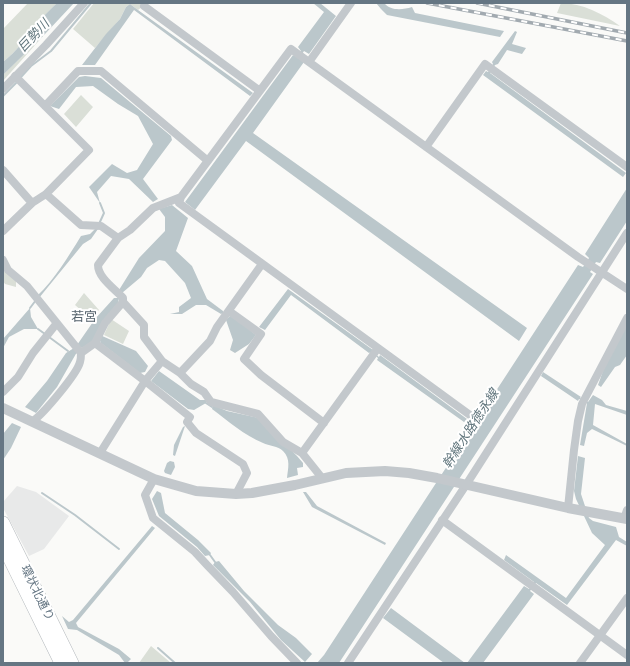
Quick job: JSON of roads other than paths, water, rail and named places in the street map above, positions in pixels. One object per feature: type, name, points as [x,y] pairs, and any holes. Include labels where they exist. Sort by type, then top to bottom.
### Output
[{"type":"highway","name":"環状北通り","points":[[3,524],[72,663]]},
{"type":"highway","name":"環状北通り","points":[[3,545],[61,663]]},
{"type":"street","points":[[3,89],[18,79],[84,3]]},
{"type":"street","points":[[303,58],[351,3]]},
{"type":"street","points":[[144,6],[260,91]]},
{"type":"street","points":[[474,418],[179,203],[181,197],[291,49],[584,261],[627,289]]},
{"type":"street","points":[[426,147],[485,64],[627,167]]},
{"type":"street","points":[[45,106],[78,71],[101,71],[208,161]]},
{"type":"street","points":[[3,231],[32,203],[46,194],[89,150],[18,79]]},
{"type":"street","points":[[3,170],[32,203]]},
{"type":"street","points":[[46,194],[81,226],[99,225],[118,238]]},
{"type":"street","points":[[181,197],[153,208],[130,230],[118,238],[98,265],[98,270],[144,326],[144,337],[162,361],[180,373],[190,384],[204,392],[211,402],[258,414],[283,442],[302,453],[322,478]]},
{"type":"street","points":[[348,663],[627,233]]},
{"type":"street","points":[[3,260],[8,270],[27,286],[81,353]]},
{"type":"street","points":[[180,373],[210,341],[262,264]]},
{"type":"street","points":[[33,421],[64,388],[80,363],[81,353],[97,339],[105,323],[123,300]]},
{"type":"street","points":[[227,314],[261,334],[244,360],[261,375],[324,423]]},
{"type":"street","points":[[568,508],[574,450],[583,401],[592,388],[627,318]]},
{"type":"street","points":[[3,392],[18,377],[33,353],[57,323]]},
{"type":"street","points":[[97,339],[190,417],[187,422],[196,433],[244,464],[246,473],[236,494]]},
{"type":"street","points":[[302,453],[378,349]]},
{"type":"street","points":[[100,453],[145,380],[162,361]]},
{"type":"street","points":[[3,408],[154,479],[196,491],[236,494],[270,491],[346,473],[385,471],[409,473],[437,478],[584,511],[626,516]]},
{"type":"street","points":[[154,479],[145,496],[153,518],[195,552],[297,663]]},
{"type":"street","points":[[442,520],[627,656]]},
{"type":"street","points":[[580,663],[627,598]]},
{"type":"water","name":"巨勢川","points":[[57,3],[74,3],[3,75],[3,62]]},
{"type":"water","points":[[313,3],[320,3],[336,16],[309,54],[304,51],[299,59],[304,62],[253,133],[527,328],[519,341],[246,141],[195,210],[185,202],[293,55],[297,57],[301,51],[298,47],[324,12]]},
{"type":"water","points":[[376,3],[384,3],[393,9],[412,7],[415,13],[504,31],[500,37],[387,15]]},
{"type":"water","points":[[130,4],[253,93],[250,96],[134,10],[95,65],[82,65],[106,34],[120,19],[126,7]]},
{"type":"water","points":[[515,31],[517,32],[512,44],[526,48],[522,54],[507,50],[490,73],[626,173],[623,177],[483,75],[486,71],[488,72],[493,64],[492,62]]},
{"type":"water","points":[[85,76],[101,78],[171,136],[172,140],[143,179],[158,199],[153,202],[129,179],[111,176],[97,192],[100,203],[89,187],[112,164],[127,173],[137,170],[153,144],[138,116],[93,86],[76,87],[59,109],[50,106],[79,77]]},
{"type":"water","points":[[627,188],[627,221],[600,263],[596,262],[590,272],[593,274],[339,663],[317,663],[324,655],[578,265],[583,267],[589,258],[585,254]]},
{"type":"water","points":[[172,205],[188,218],[176,251],[192,266],[207,299],[223,311],[221,314],[206,305],[196,305],[182,314],[170,314],[179,312],[179,307],[191,298],[185,283],[165,261],[159,260],[147,268],[141,277],[122,293],[119,290],[139,258],[165,231],[165,217],[159,209]]},
{"type":"water","points":[[95,229],[98,229],[91,239],[83,244],[39,298],[37,296],[66,260],[81,236],[90,234]]},
{"type":"water","points":[[288,289],[373,350],[372,351],[379,357],[380,355],[467,419],[464,422],[377,360],[378,358],[371,352],[369,353],[291,295],[265,330],[259,327]]},
{"type":"water","points":[[114,298],[119,298],[118,304],[94,340],[82,348],[77,345],[95,319]]},
{"type":"water","points":[[30,308],[31,317],[38,329],[24,329],[9,337],[3,348],[3,339]]},
{"type":"water","points":[[231,315],[256,335],[249,344],[235,353],[230,350],[233,340],[226,320]]},
{"type":"water","points":[[627,324],[627,355],[620,365],[615,367],[601,387],[598,385],[603,371]]},
{"type":"water","points":[[100,335],[136,351],[148,366],[145,372],[140,373],[101,343],[99,339]]},
{"type":"water","points":[[74,348],[77,352],[57,387],[36,413],[25,407],[47,381],[66,353]]},
{"type":"water","points":[[159,371],[200,400],[207,400],[206,403],[194,410],[188,409],[151,381]]},
{"type":"water","points":[[543,372],[588,402],[593,395],[602,400],[606,405],[627,411],[627,415],[595,404],[593,425],[627,444],[627,446],[592,429],[587,433],[584,446],[580,445],[587,403],[579,399],[578,401],[541,376]]},
{"type":"water","points":[[213,405],[227,411],[259,418],[303,463],[303,467],[297,468],[298,475],[287,478],[288,460],[283,451],[279,448],[256,440],[243,432],[212,409]]},
{"type":"water","points":[[12,423],[21,427],[11,448],[3,460],[3,434]]},
{"type":"water","points":[[185,426],[175,456],[173,455],[174,445],[183,427]]},
{"type":"water","points":[[578,456],[585,458],[581,494],[589,518],[593,521],[616,527],[619,537],[627,542],[627,546],[616,540],[567,605],[536,583],[530,591],[534,594],[483,663],[467,663],[524,586],[529,589],[534,582],[504,560],[506,555],[566,598],[605,545],[592,533],[576,499],[574,491]]},
{"type":"water","points":[[170,461],[174,462],[175,467],[171,475],[165,473],[164,471],[167,463]]},
{"type":"water","points":[[157,491],[161,493],[165,513],[198,540],[211,553],[210,555],[205,556],[197,547],[159,516],[152,499]]},
{"type":"water","points":[[303,492],[306,492],[317,506],[386,543],[385,545],[312,507]]},
{"type":"water","points":[[152,526],[155,528],[76,623],[78,627],[119,649],[131,659],[125,663],[119,655],[77,630],[68,629],[62,616],[69,622],[73,620]]},
{"type":"water","points":[[219,561],[244,591],[278,625],[296,638],[312,654],[305,662],[281,640],[250,602],[213,565],[215,562]]},
{"type":"water","points":[[391,608],[465,663],[444,663],[383,618]]},
{"type":"waterway","points":[[21,77],[31,66],[51,51],[91,3]]},
{"type":"waterway","points":[[3,96],[18,81]]},
{"type":"waterway","points":[[99,224],[104,213],[100,203]]},
{"type":"waterway","points":[[30,308],[36,300]]},
{"type":"waterway","points":[[38,329],[45,334]]},
{"type":"waterway","points":[[49,337],[68,351]]},
{"type":"waterway","points":[[206,403],[212,407]]},
{"type":"waterway","points":[[42,493],[75,515],[119,549]]},
{"type":"waterway","points":[[210,555],[215,562]]},
{"type":"waterway","points":[[158,648],[175,663]]},
{"type":"railway","points":[[427,3],[627,41]]},
{"type":"railway","points":[[477,3],[627,33]]},
{"type":"district","name":"若宮","points":[[84,317]]},
{"type":"water label","name":"幹線水路徳永線","points":[[471,429]]}]
